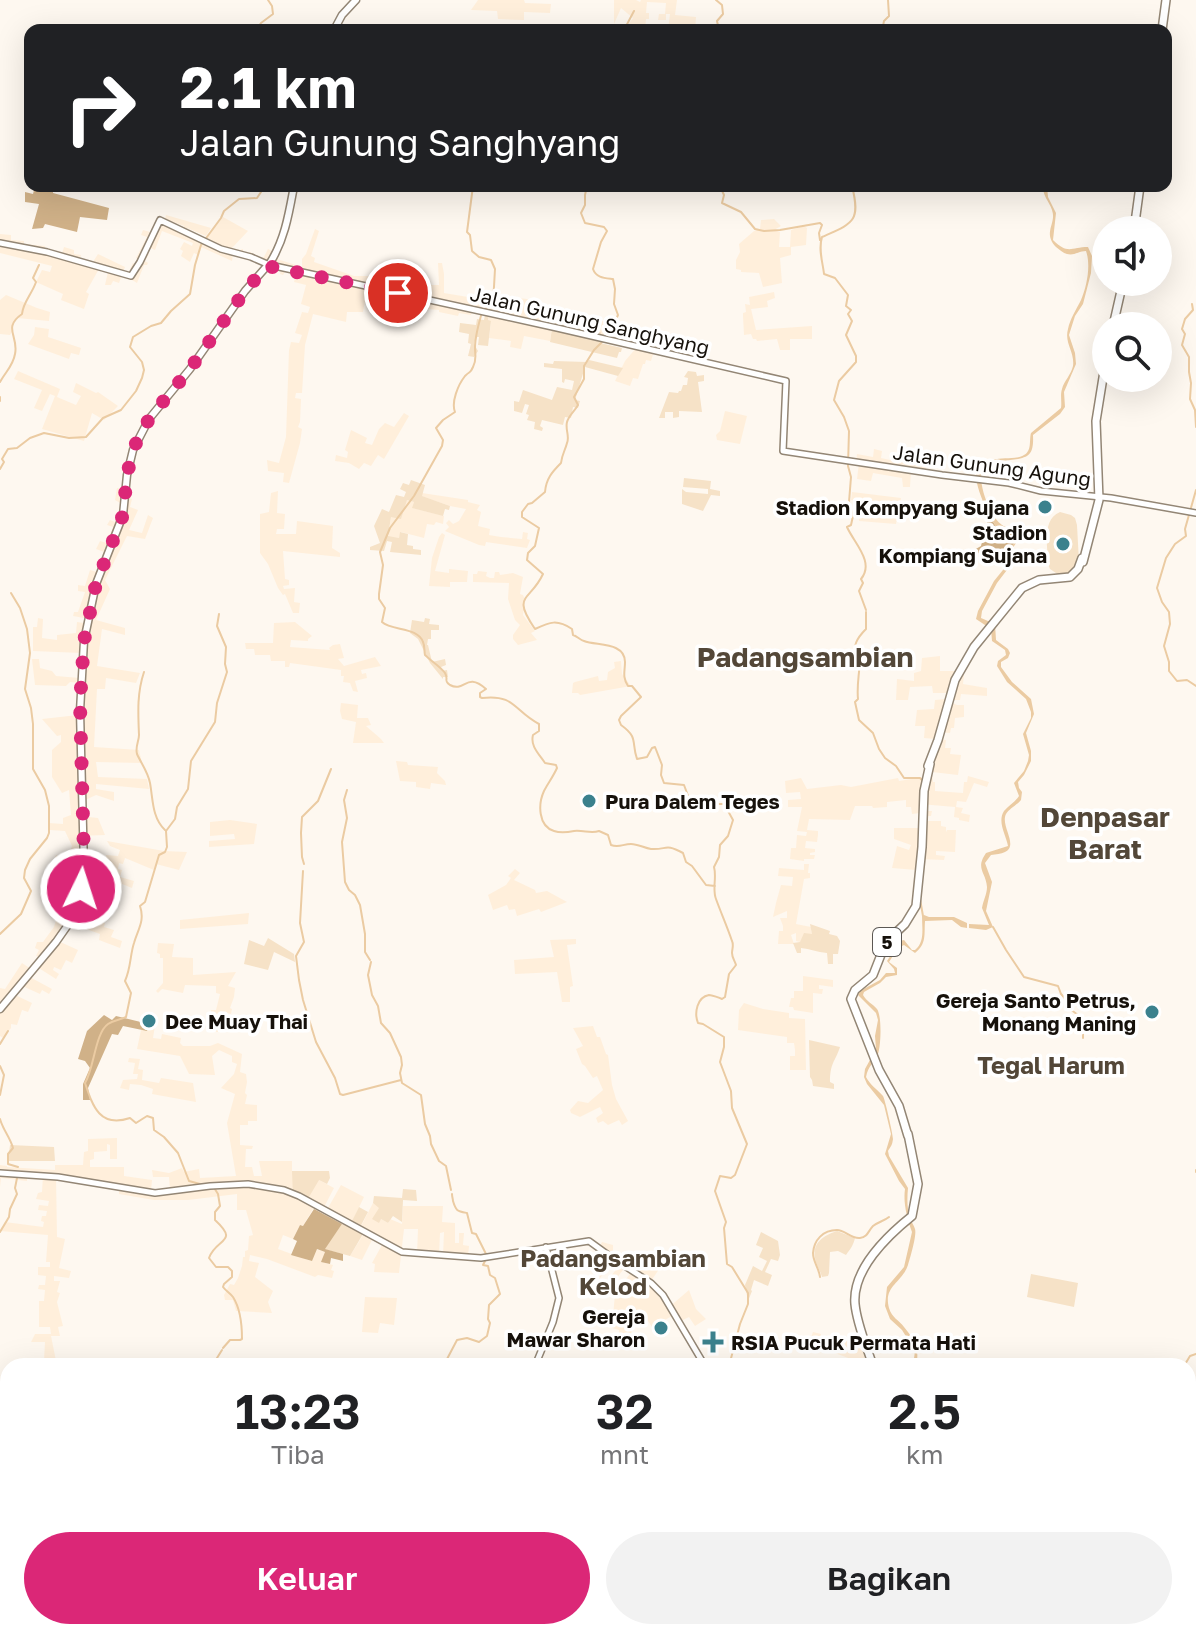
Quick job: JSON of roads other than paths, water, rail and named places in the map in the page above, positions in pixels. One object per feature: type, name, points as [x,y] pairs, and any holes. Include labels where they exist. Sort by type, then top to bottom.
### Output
[{"type":"highway","points":[[1163,24],[1166,0]]},
{"type":"highway","points":[[1136,216],[1139,192]]},
{"type":"highway","name":"5","points":[[871,1358],[856,1311],[856,1284],[894,1230],[911,1217],[918,1184],[899,1106],[877,1063],[852,1002],[852,995],[873,975],[886,942],[905,924],[916,906],[923,827],[921,791],[955,680],[974,647],[1022,588],[1036,581],[1074,578],[1081,569],[1099,496],[1096,417],[1100,392]]},
{"type":"main road","points":[[337,24],[356,0]]},
{"type":"main road","points":[[0,1009],[76,915],[84,867],[80,703],[85,632],[96,584],[123,515],[133,450],[152,415],[268,264],[286,227],[293,192]]},
{"type":"main road","name":"Jalan Gunung Sanghyang","points":[[0,243],[47,252],[131,276],[160,220],[268,264],[786,381],[783,451]]},
{"type":"main road","name":"Jalan Gunung Agung","points":[[783,451],[1012,483],[1041,491],[1099,496],[1192,513]]},
{"type":"main road","points":[[0,1173],[66,1176],[154,1193],[210,1186],[262,1186],[290,1192],[402,1252],[485,1258],[590,1241],[651,1283],[663,1295],[700,1358]]},
{"type":"main road","points":[[538,1358],[559,1298],[546,1247]]},
{"type":"waterway","points":[[260,24],[273,14],[268,0]]},
{"type":"waterway","points":[[716,0],[722,5],[723,14],[718,24]]},
{"type":"waterway","points":[[883,24],[889,16],[888,0]]},
{"type":"waterway","points":[[627,24],[634,11]]},
{"type":"waterway","points":[[0,469],[8,449],[17,448],[30,438],[44,433],[69,438],[86,437],[103,418],[121,410],[136,391],[144,370],[142,362],[130,347],[133,337],[161,323],[190,294],[201,245],[224,211],[239,199],[257,198],[261,192]]},
{"type":"waterway","points":[[472,192],[467,232],[472,251],[479,257],[491,260],[495,269],[493,304],[483,309],[476,338],[475,362],[458,389],[455,412],[436,428],[443,440],[442,446],[414,496],[390,528],[380,552],[383,565],[379,599],[385,608],[382,622],[420,637],[425,655],[443,671],[450,685],[479,684],[486,689],[480,697],[508,701],[539,724],[539,731],[532,739],[534,746],[545,763],[557,768],[541,802],[542,820],[549,828],[562,832],[599,831],[608,835],[614,846],[631,844],[651,849],[672,848],[683,853],[686,862],[706,885],[715,886]]},
{"type":"waterway","points":[[586,192],[581,213],[585,223],[604,227],[607,231],[593,269],[599,276],[613,279],[614,304],[618,315],[608,336],[584,366],[584,379],[574,397],[578,405],[567,422],[568,440],[561,463],[550,476],[545,492],[522,512],[522,517],[539,528],[535,546],[528,553],[527,560],[543,574],[525,599],[524,610],[535,629],[549,623],[562,624],[572,629],[573,635],[589,643],[620,651],[624,656],[626,683],[641,697],[619,720],[632,737],[637,759],[647,757],[655,747],[662,765],[664,783],[684,785],[693,809],[703,798],[726,804],[733,820],[728,836],[720,845],[714,867],[714,891],[733,942],[732,955],[736,965],[729,974],[725,997],[705,996],[699,1002],[696,1015],[698,1023],[724,1037],[720,1062],[731,1091],[732,1108],[747,1144],[735,1175],[731,1178],[720,1176],[715,1191],[726,1222],[727,1264],[748,1293],[748,1304],[731,1358]]},
{"type":"waterway","points":[[723,192],[722,203],[741,212],[755,229],[780,230],[820,223],[820,240]]},
{"type":"waterway","points":[[854,192],[855,214],[852,220],[822,237],[821,252],[824,274],[835,278],[848,295],[846,306],[851,310],[848,314],[852,321],[846,335],[856,362],[839,381],[834,400],[849,431],[849,502],[853,516],[851,525],[847,527],[865,559],[865,573],[859,591],[866,610]]},
{"type":"waterway","points":[[0,382],[15,354],[13,324],[22,314],[36,282],[33,278],[39,265]]},
{"type":"waterway","points":[[1192,304],[1193,310],[1185,319],[1182,329],[1185,334],[1182,345],[1189,357],[1190,399],[1195,410],[1196,427]]},
{"type":"waterway","points":[[1196,490],[1185,529],[1186,536],[1175,544],[1166,558],[1157,588],[1169,612],[1170,624],[1164,646],[1169,671],[1177,681],[1187,680],[1196,686]]},
{"type":"waterway","points":[[0,934],[21,914],[31,891],[24,878],[25,870],[49,833],[49,806],[45,790],[33,769],[33,724],[25,689],[30,653],[27,629],[11,593]]},
{"type":"waterway","points":[[866,612],[866,629],[855,646],[859,667],[858,699],[855,702],[859,720],[873,733],[885,758],[896,766],[904,778],[922,780]]},
{"type":"waterway","points":[[200,1184],[189,1181],[178,1153],[154,1130],[153,1118],[147,1116],[136,1123],[130,1118],[105,1118],[95,1107],[85,1083],[104,1029],[126,1017],[131,993],[125,981],[141,921],[140,906],[145,902],[159,855],[167,847],[166,831],[175,819],[177,807],[188,789],[191,761],[215,722],[217,703],[227,672],[226,647],[217,626],[219,614]]},
{"type":"waterway","points":[[144,672],[139,695],[137,754],[149,779],[155,814],[165,830]]},
{"type":"waterway","points":[[304,864],[302,817],[318,801],[331,769]]},
{"type":"waterway","points":[[347,790],[344,800],[347,818],[342,842],[345,882],[360,905],[365,952],[370,960]]},
{"type":"waterway","points":[[924,865],[926,815]]},
{"type":"waterway","points":[[303,871],[300,923],[304,942],[296,956],[299,980],[316,1042],[340,1094],[401,1080]]},
{"type":"waterway","points":[[920,899],[923,916]]},
{"type":"waterway","points":[[993,927],[1024,977],[1058,986],[1070,1009],[1078,1015],[1083,1038]]},
{"type":"waterway","points":[[371,962],[368,975],[372,995],[381,1023],[390,1033],[401,1057],[402,1083],[421,1095],[431,1144],[439,1161],[446,1166],[451,1190]]},
{"type":"waterway","points":[[0,1044],[8,1031]]},
{"type":"waterway","points":[[0,1066],[4,1075],[0,1095]]},
{"type":"waterway","points":[[0,1119],[13,1148],[8,1154],[8,1164],[18,1167]]},
{"type":"waterway","points":[[0,1232],[17,1194],[17,1178]]},
{"type":"waterway","points":[[213,1186],[220,1206],[215,1212],[215,1220],[226,1237],[209,1258],[216,1267],[228,1267],[232,1271],[232,1277],[223,1287],[235,1301],[242,1328],[242,1339],[230,1340],[223,1348]]},
{"type":"waterway","points":[[452,1194],[456,1209],[467,1213],[472,1233],[476,1234],[486,1254]]},
{"type":"waterway","points":[[820,1277],[813,1253],[820,1237],[837,1230],[857,1238],[863,1237],[873,1226],[889,1217]]},
{"type":"waterway","points":[[448,1358],[457,1340],[467,1338],[479,1342],[487,1336],[489,1305],[500,1294],[488,1266],[483,1265],[485,1261]]},
{"type":"waterway","points":[[217,1358],[222,1350]]},
{"type":"waterway","points":[[1189,1358],[1196,1354]]},
{"type":"place","name":"Stadion Kompyang Sujana","points":[[1045,507]]},
{"type":"place","name":"Stadion Kompiang Sujana","points":[[1063,544]]},
{"type":"place","name":"Pura Dalem Teges","points":[[589,801]]},
{"type":"place","name":"Gereja Santo Petrus, Monang Maning","points":[[1152,1012]]},
{"type":"place","name":"Dee Muay Thai","points":[[149,1021]]},
{"type":"place","name":"Gereja Mawar Sharon","points":[[661,1328]]},
{"type":"place","name":"RSIA Pucuk Permata Hati","points":[[713,1342]]},
{"type":"district","name":"Padangsambian","points":[[805,656]]},
{"type":"district","name":"Denpasar Barat","points":[[1105,832]]},
{"type":"district","name":"Tegal Harum","points":[[1051,1064]]},
{"type":"district","name":"Padangsambian Kelod","points":[[613,1271]]}]
